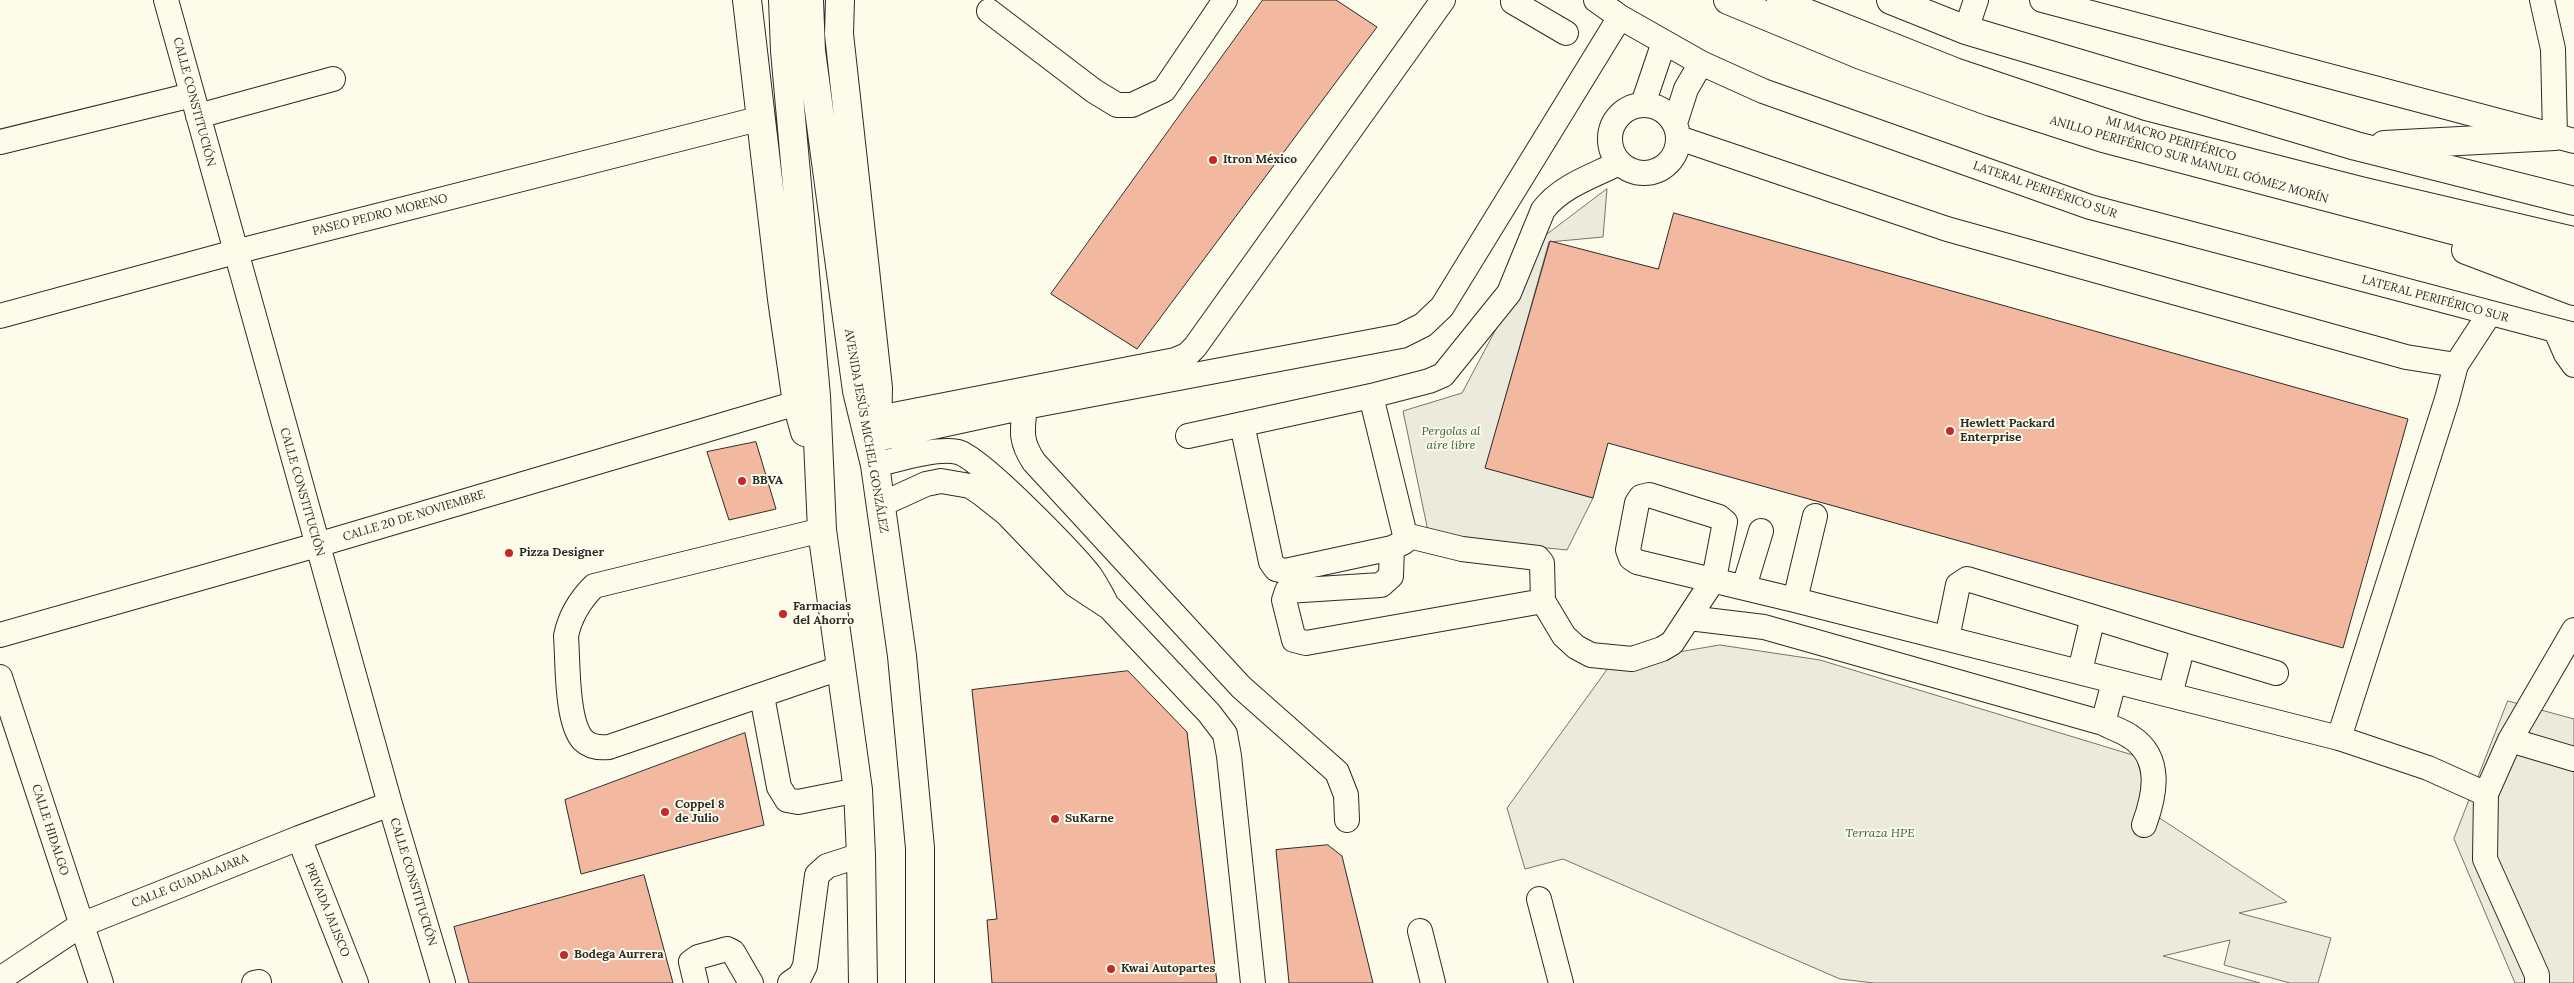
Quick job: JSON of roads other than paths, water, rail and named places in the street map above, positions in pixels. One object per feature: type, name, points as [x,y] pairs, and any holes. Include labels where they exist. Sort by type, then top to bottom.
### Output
[{"type":"main road","points":[[747,0],[782,299],[797,403],[818,475]]},
{"type":"main road","points":[[783,0],[785,51],[816,396],[818,475],[822,530],[858,790],[863,970]]},
{"type":"main road","name":"AVENIDA JESÚS MICHEL GONZÁLEZ","points":[[809,0],[811,50],[856,381],[874,466],[902,656],[920,848],[920,983]]},
{"type":"main road","points":[[840,0],[839,34],[878,388],[874,466]]},
{"type":"main road","name":"ANILLO PERIFÉRICO SUR MANUEL GÓMEZ MORÍN","points":[[1728,0],[1861,55],[2000,105],[2103,138],[2336,201],[2574,262]]},
{"type":"main road","points":[[1891,0],[1966,30],[2356,146],[2574,201]]},
{"type":"main road","points":[[2356,146],[2564,138]]},
{"type":"main road","points":[[2336,201],[2574,290]]},
{"type":"street","name":"CALLE CONSTITUCIÓN","points":[[166,0],[317,545],[443,983]]},
{"type":"street","points":[[989,11],[1094,91],[1117,105],[1132,106],[1164,90],[1226,0]]},
{"type":"street","points":[[877,428],[1175,360],[1187,355],[1196,347],[1443,0]]},
{"type":"street","points":[[1514,0],[1513,2],[1566,34]]},
{"type":"street","name":"LATERAL PERIFÉRICO SUR","points":[[1596,0],[1701,63],[1763,91],[2090,207],[2565,333]]},
{"type":"street","name":"MI MACRO PERIFÉRICO","points":[[1779,0],[1955,70],[2139,132],[2361,189],[2574,239]]},
{"type":"street","name":"MI MACRO PERIFÉRICO","points":[[1812,0],[1960,62],[2150,122],[2574,230]]},
{"type":"street","points":[[1966,30],[1976,0]]},
{"type":"street","points":[[2042,0],[2084,6],[2564,138],[2553,48],[2542,0]]},
{"type":"street","points":[[877,428],[1026,407],[1401,336],[1423,325],[1442,307],[1620,16]]},
{"type":"street","points":[[1643,104],[1664,42]]},
{"type":"street","points":[[1701,63],[1686,89],[1677,130],[1678,145],[1671,160],[1658,170],[1646,173],[1633,172],[1619,163],[1611,150],[1610,136],[1613,123],[1626,109],[1643,104],[1661,108],[1677,130],[1947,229],[2406,357],[2456,365]]},
{"type":"street","points":[[0,142],[333,79]]},
{"type":"street","name":"PASEO PEDRO MORENO","points":[[0,316],[235,252],[762,118]]},
{"type":"street","points":[[1188,436],[1372,396],[1429,381],[1448,370],[1510,293],[1543,210],[1550,201],[1559,193],[1619,163]]},
{"type":"street","points":[[2339,738],[2447,399],[2456,365],[2498,315]]},
{"type":"street","points":[[2447,399],[2498,315]]},
{"type":"street","points":[[2565,333],[2566,354],[2574,365]]},
{"type":"street","points":[[1372,396],[1399,542],[1392,576],[1381,585],[1287,591],[1284,600],[1294,640],[1306,643],[1543,601]]},
{"type":"street","name":"CALLE 20 DE NOVIEMBRE","points":[[0,635],[317,545],[797,403]]},
{"type":"street","points":[[1026,407],[1022,435],[1025,448],[1034,462],[1241,687],[1338,772],[1346,795],[1347,820]]},
{"type":"street","points":[[1242,424],[1271,562],[1276,569],[1285,570],[1399,542],[1538,558],[1542,563],[1543,601],[1564,636],[1576,647],[1591,655],[1611,659],[1632,659],[1662,649],[1672,643],[1714,579],[2339,738],[2428,768],[2486,794]]},
{"type":"street","points":[[874,466],[938,452],[957,452],[970,457],[1023,505],[1090,576],[1110,608],[1209,713],[1225,734],[1229,756],[1253,983]]},
{"type":"street","points":[[880,505],[926,484],[941,481],[970,486],[1006,513],[1075,585],[1110,608]]},
{"type":"street","points":[[1795,600],[1814,516]]},
{"type":"street","points":[[822,530],[594,586],[582,598],[569,623],[566,636],[573,719],[584,741],[599,748],[619,745],[840,668]]},
{"type":"street","points":[[1744,587],[1762,531]]},
{"type":"street","points":[[1947,638],[1958,585],[1967,579],[2276,673]]},
{"type":"street","points":[[2080,671],[2093,617]]},
{"type":"street","points":[[1688,618],[1773,629],[2103,724],[2132,737],[2146,750],[2154,771],[2154,800],[2144,825]]},
{"type":"street","points":[[2537,983],[2537,975],[2485,859],[2486,794],[2510,740],[2574,630]]},
{"type":"street","points":[[2170,695],[2183,645]]},
{"type":"street","name":"CALLE HIDALGO","points":[[0,677],[81,925],[102,983]]},
{"type":"street","points":[[2103,724],[2114,682]]},
{"type":"street","points":[[762,696],[779,787],[787,800],[798,802],[858,790]]},
{"type":"street","points":[[2510,740],[2574,758]]},
{"type":"street","name":"CALLE GUADALAJARA","points":[[0,979],[81,925],[299,838],[390,804]]},
{"type":"street","name":"PRIVADA JALISCO","points":[[299,838],[356,983]]},
{"type":"street","points":[[790,983],[800,976],[805,966],[817,875],[827,866],[861,855]]},
{"type":"street","points":[[1539,899],[1561,983]]},
{"type":"street","points":[[1420,931],[1433,983]]},
{"type":"street","points":[[696,983],[691,962],[698,957],[727,950],[733,952],[751,983]]},
{"type":"street","points":[[849,983],[863,970]]},
{"type":"place","name":"Itron México","points":[[1213,160]]},
{"type":"place","name":"Hewlett Packard Enterprise","points":[[1950,431]]},
{"type":"place","name":"BBVA","points":[[742,481]]},
{"type":"place","name":"Pizza Designer","points":[[509,553]]},
{"type":"place","name":"Farmacias del Ahorro","points":[[783,614]]},
{"type":"place","name":"Coppel 8 de Julio","points":[[665,812]]},
{"type":"place","name":"SuKarne","points":[[1055,819]]},
{"type":"place","name":"Bodega Aurrera","points":[[564,955]]},
{"type":"place","name":"Kwai Autopartes","points":[[1111,969]]},
{"type":"park label","name":"Pergolas al aire libre","points":[[1451,439]]},
{"type":"park label","name":"Terraza HPE","points":[[1880,834]]}]
